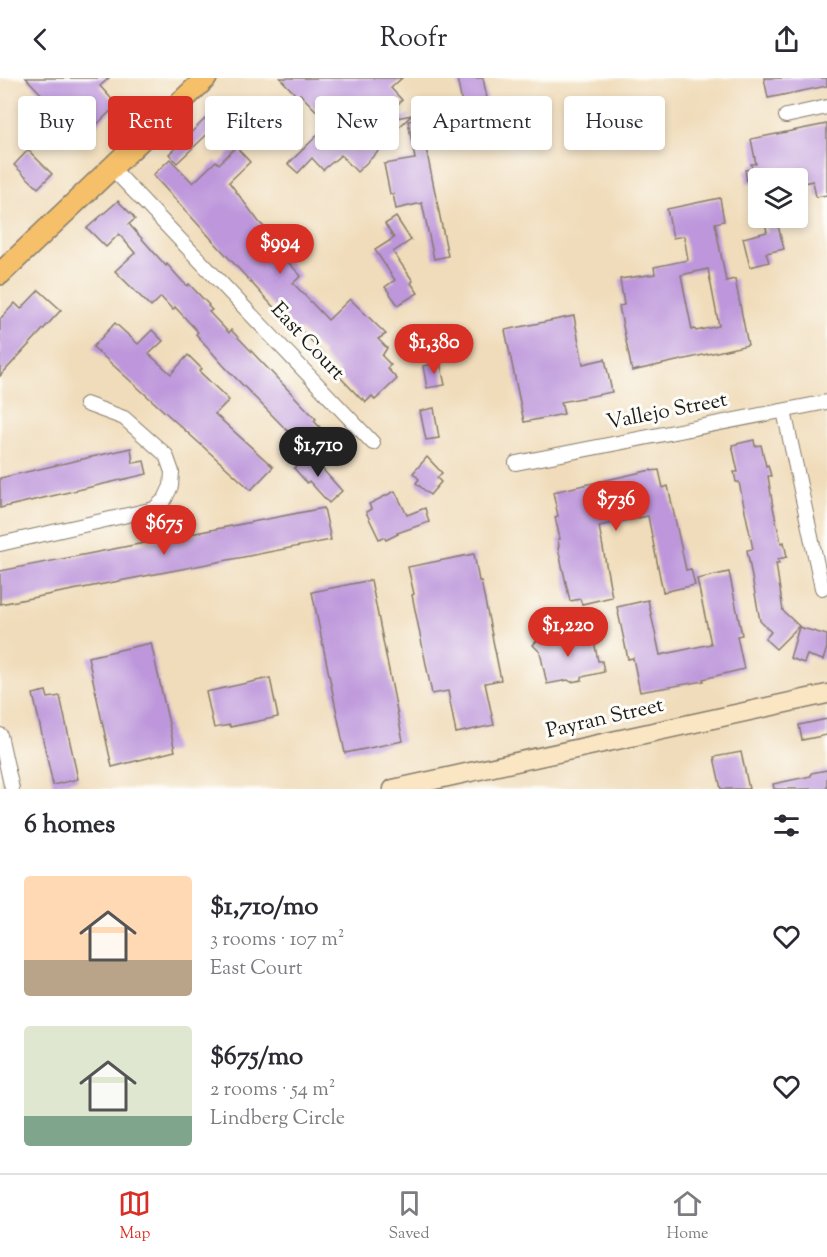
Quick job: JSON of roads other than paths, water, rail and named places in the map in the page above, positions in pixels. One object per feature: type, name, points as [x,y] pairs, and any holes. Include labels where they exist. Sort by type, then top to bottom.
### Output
[{"type":"main road","points":[[0,274],[206,78]]},
{"type":"main road","name":"Payran Street","points":[[393,789],[827,694]]},
{"type":"street","points":[[786,116],[827,107]]},
{"type":"street","name":"East Court","points":[[111,167],[373,443]]},
{"type":"street","name":"Vallejo Street","points":[[516,463],[827,402]]},
{"type":"street","points":[[0,544],[153,509],[165,499],[171,486],[172,472],[166,455],[124,418],[86,404]]},
{"type":"street","points":[[784,411],[822,588]]},
{"type":"street","points":[[0,735],[12,789]]}]
